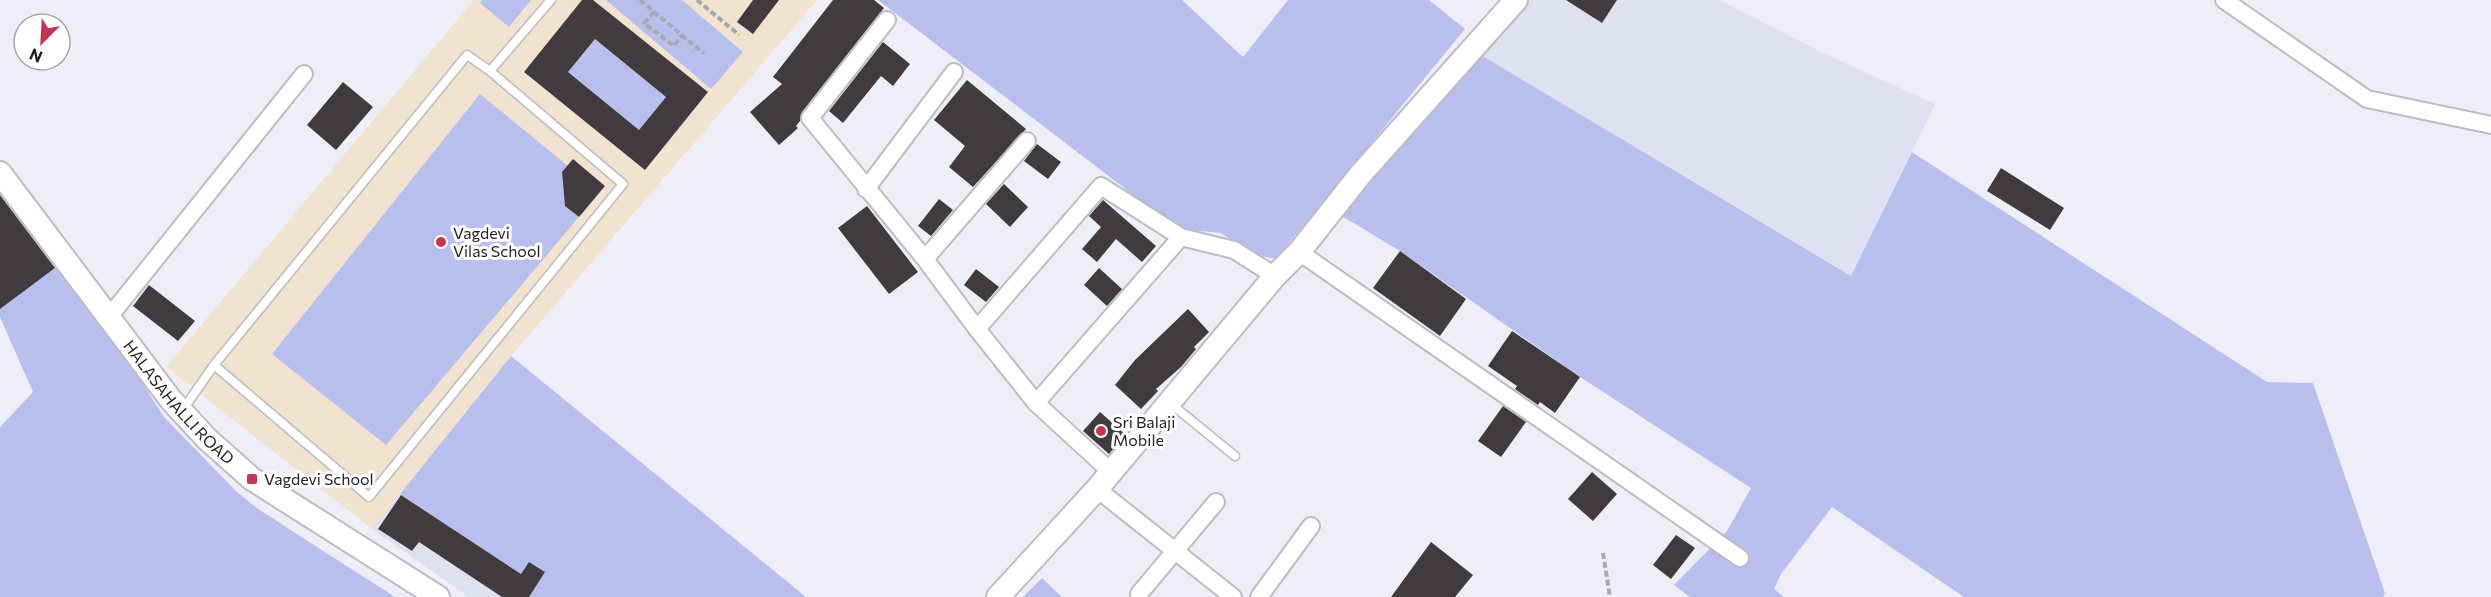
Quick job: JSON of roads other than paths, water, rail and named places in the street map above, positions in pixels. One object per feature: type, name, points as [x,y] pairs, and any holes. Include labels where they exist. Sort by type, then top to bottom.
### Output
[{"type":"street","points":[[999,597],[1104,480],[1275,276],[1299,252],[1360,175],[1515,0]]},
{"type":"street","points":[[2224,0],[2367,99],[2491,125]]},
{"type":"street","points":[[887,20],[810,118],[925,259],[1036,403],[1104,480],[1176,552],[1233,597]]},
{"type":"street","points":[[866,189],[954,72]]},
{"type":"street","points":[[109,317],[304,74]]},
{"type":"street","points":[[925,259],[1027,141]]},
{"type":"street","name":"HALASAHALLI ROAD","points":[[0,173],[181,411],[207,439],[252,479],[438,597]]},
{"type":"street","points":[[977,329],[1101,186],[1181,237],[1234,250],[1275,276]]},
{"type":"street","points":[[1036,403],[1181,237]]},
{"type":"street","points":[[1299,252],[1740,558]]},
{"type":"street","points":[[1139,594],[1216,502]]},
{"type":"street","points":[[1259,597],[1311,526]]},
{"type":"lane","points":[[490,71],[551,0]]},
{"type":"lane","points":[[181,411],[214,365],[467,55],[490,71],[624,184],[369,497],[214,365]]},
{"type":"lane","points":[[1169,402],[1235,456]]},
{"type":"place","name":"Vagdevi Vilas School","points":[[441,242]]},
{"type":"place","name":"Sri Balaji Mobile","points":[[1101,431]]},
{"type":"place","name":"Vagdevi School","points":[[252,479]]}]
